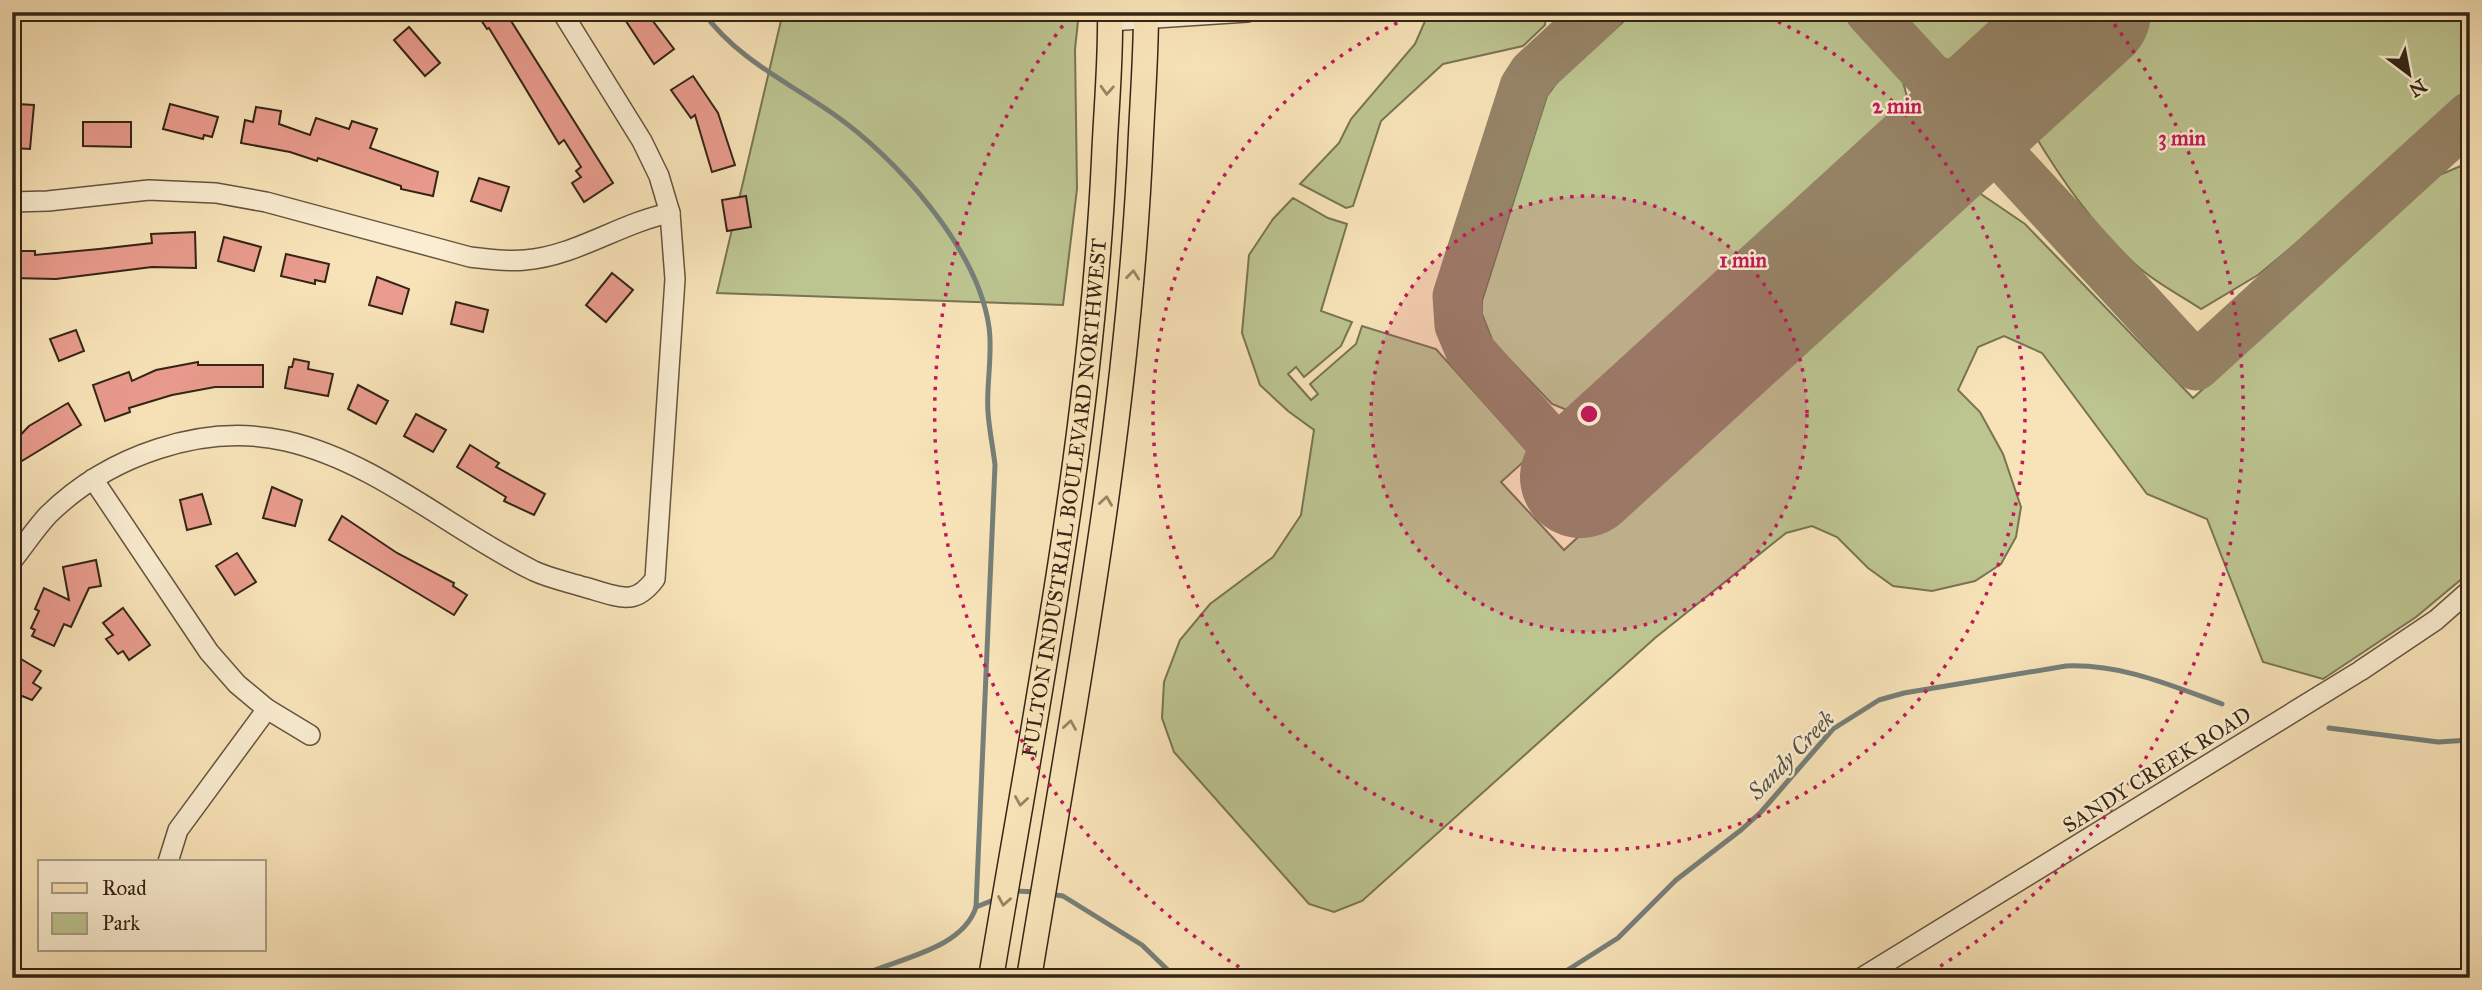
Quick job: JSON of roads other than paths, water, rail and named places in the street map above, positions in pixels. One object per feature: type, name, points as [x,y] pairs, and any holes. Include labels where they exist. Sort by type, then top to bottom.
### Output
[{"type":"main road","name":"FULTON INDUSTRIAL BOULEVARD NORTHWEST","points":[[1029,976],[1105,507],[1123,370],[1137,235],[1146,16]]},
{"type":"main road","name":"FULTON INDUSTRIAL BOULEVARD NORTHWEST","points":[[992,973],[1069,500],[1087,363],[1100,228],[1110,17]]},
{"type":"street","points":[[12,561],[48,516],[93,479],[143,454],[188,440],[233,435],[284,440],[316,449],[351,464],[535,572],[630,598],[647,590],[655,579],[675,279],[670,213],[659,176],[642,141],[562,12]]},
{"type":"street","points":[[1110,17],[1244,13]]},
{"type":"street","points":[[12,202],[48,201],[149,190],[216,192],[266,202],[470,257],[499,261],[555,254],[651,217],[670,213]]},
{"type":"street","points":[[93,479],[209,652],[237,684],[267,709],[310,735]]},
{"type":"street","name":"SANDY CREEK ROAD","points":[[1861,978],[2360,671],[2435,620],[2470,590]]},
{"type":"street","points":[[169,860],[178,830],[267,709]]},
{"type":"waterway","points":[[703,12],[731,43],[857,132],[907,179],[930,207],[969,267],[982,297],[989,327],[988,412],[995,465],[976,907],[957,934],[942,944],[856,978]]},
{"type":"waterway","name":"Sandy Creek","points":[[1555,978],[1618,938],[1676,880],[1761,812],[1833,729],[1879,700],[1904,693],[2066,666],[2087,666],[2126,672],[2222,704]]},
{"type":"waterway","name":"Sandy Creek","points":[[2329,728],[2438,742],[2470,740]]},
{"type":"waterway","name":"Sandy Creek","points":[[1015,891],[1036,892]]},
{"type":"waterway","name":"Sandy Creek","points":[[1049,894],[1063,896],[1142,945],[1176,978]]},
{"type":"waterway","name":"Sandy Creek","points":[[976,907],[996,899]]}]
